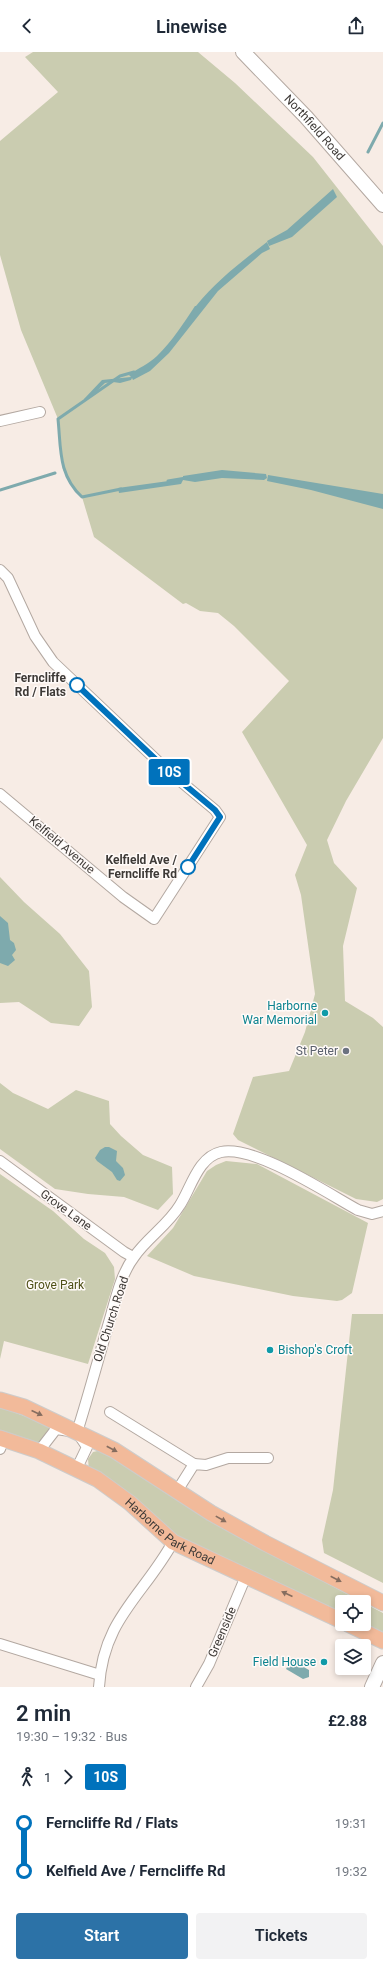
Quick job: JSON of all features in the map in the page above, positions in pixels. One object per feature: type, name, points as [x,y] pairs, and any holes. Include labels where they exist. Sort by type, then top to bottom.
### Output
[{"type":"main road","points":[[0,1400],[24,1407],[114,1450],[177,1491],[265,1543],[383,1604]]},
{"type":"main road","name":"Harborne Park Road","points":[[1,1442],[39,1451],[77,1468],[97,1479],[130,1503],[173,1542],[335,1618]]},
{"type":"main road","points":[[362,1631],[383,1641]]},
{"type":"street","name":"Northfield Road","points":[[243,52],[306,117],[382,204]]},
{"type":"street","points":[[0,421],[40,412]]},
{"type":"street","name":"Kelfield Avenue","points":[[0,570],[8,578],[35,636],[53,662],[167,770],[215,810],[220,817],[154,919],[123,898],[0,794]]},
{"type":"street","name":"Old Church Road","points":[[77,1432],[122,1281],[133,1257],[172,1218],[202,1165],[211,1156],[221,1152],[244,1152],[262,1158],[358,1210],[372,1214],[383,1211]]},
{"type":"street","name":"Grove Lane","points":[[0,1161],[124,1252],[133,1257]]},
{"type":"street","points":[[110,1412],[194,1464],[206,1465],[228,1458],[268,1458]]},
{"type":"street","points":[[39,1451],[56,1429],[77,1432],[87,1447],[77,1468]]},
{"type":"street","points":[[177,1491],[194,1464]]},
{"type":"street","points":[[99,1687],[100,1674],[108,1642],[116,1625],[125,1609],[173,1542]]},
{"type":"street","name":"Greenside","points":[[196,1687],[209,1664],[246,1576]]},
{"type":"street","points":[[0,1644],[100,1674]]},
{"type":"street","points":[[372,1687],[383,1662]]},
{"type":"green space","points":[[33,52],[198,52],[235,83],[313,157],[383,246],[383,738],[346,801],[327,840],[334,863],[357,888],[343,946],[345,1001],[373,1018],[383,1027],[383,1199],[377,1202],[356,1199],[238,1140],[233,1134],[253,1077],[289,1071],[305,1032],[315,994],[301,895],[295,875],[307,845],[242,732],[289,681],[234,626],[218,613],[200,611],[186,603],[183,604],[94,537],[82,497],[77,492],[63,470],[58,419],[21,330],[0,255],[0,141],[58,92],[25,57]]},
{"type":"green space","points":[[0,877],[24,902],[60,934],[89,971],[92,1007],[79,1026],[51,1023],[19,1002],[0,1003]]},
{"type":"green space","points":[[0,1083],[13,1093],[48,1109],[76,1090],[109,1101],[110,1124],[121,1136],[143,1155],[172,1167],[173,1194],[158,1210],[124,1197],[55,1189],[0,1149]]},
{"type":"green space","points":[[226,1161],[257,1164],[368,1223],[352,1293],[342,1300],[337,1301],[293,1296],[194,1276],[147,1256],[173,1228],[207,1171]]},
{"type":"green space","name":"Grove Park","points":[[0,1174],[53,1211],[84,1239],[105,1253],[114,1267],[115,1279],[88,1364],[4,1341],[0,1359]]},
{"type":"green space","points":[[352,1314],[383,1314],[383,1583],[324,1553],[322,1540],[333,1490]]},
{"type":"green space","points":[[0,1407],[51,1426],[37,1445],[0,1433]]},
{"type":"green space","points":[[102,1450],[218,1525],[349,1595],[335,1595],[335,1613],[179,1541],[89,1470],[88,1459],[93,1452]]},
{"type":"green space","points":[[371,1607],[383,1613],[383,1636],[371,1628]]},
{"type":"water","points":[[333,189],[337,197],[292,237],[269,246],[267,241],[287,230]]},
{"type":"water","points":[[267,242],[270,249],[262,253],[218,291],[169,353],[150,371],[133,380],[132,378],[131,380],[120,383],[105,383],[86,401],[84,399],[102,380],[131,377],[129,375],[154,359],[173,338],[195,306],[212,288]]},
{"type":"water","points":[[222,470],[266,474],[267,478],[264,480],[222,478],[195,482],[183,480],[181,484],[119,493],[118,488],[183,479],[183,476]]},
{"type":"water","points":[[268,475],[383,494],[383,509],[311,490],[267,481]]},
{"type":"water","points":[[0,916],[8,923],[10,940],[14,943],[16,950],[12,955],[15,960],[8,966],[0,963]]},
{"type":"water","points":[[105,1147],[109,1147],[117,1151],[116,1161],[123,1168],[125,1175],[120,1181],[117,1180],[112,1172],[95,1158],[100,1150]]},
{"type":"water","points":[[291,1660],[309,1670],[309,1677],[303,1679],[286,1669]]},
{"type":"waterway","points":[[368,152],[383,123]]},
{"type":"waterway","points":[[121,489],[82,497],[74,489],[62,461],[58,419],[120,376],[134,372]]},
{"type":"waterway","points":[[0,490],[55,473]]},
{"type":"waterway","points":[[168,481],[186,478]]},
{"type":"bus line","name":"10S","points":[[77,685],[167,770],[215,810],[220,817],[188,867]]},
{"type":"place","name":"Ferncliffe Rd / Flats","points":[[77,685]]},
{"type":"place","name":"Kelfield Ave / Ferncliffe Rd","points":[[188,867]]},
{"type":"place","name":"Harborne War Memorial","points":[[325,1013]]},
{"type":"place","name":"St Peter","points":[[346,1051]]},
{"type":"place","name":"Bishop's Croft","points":[[270,1350]]},
{"type":"place","name":"Field House","points":[[324,1662]]}]
